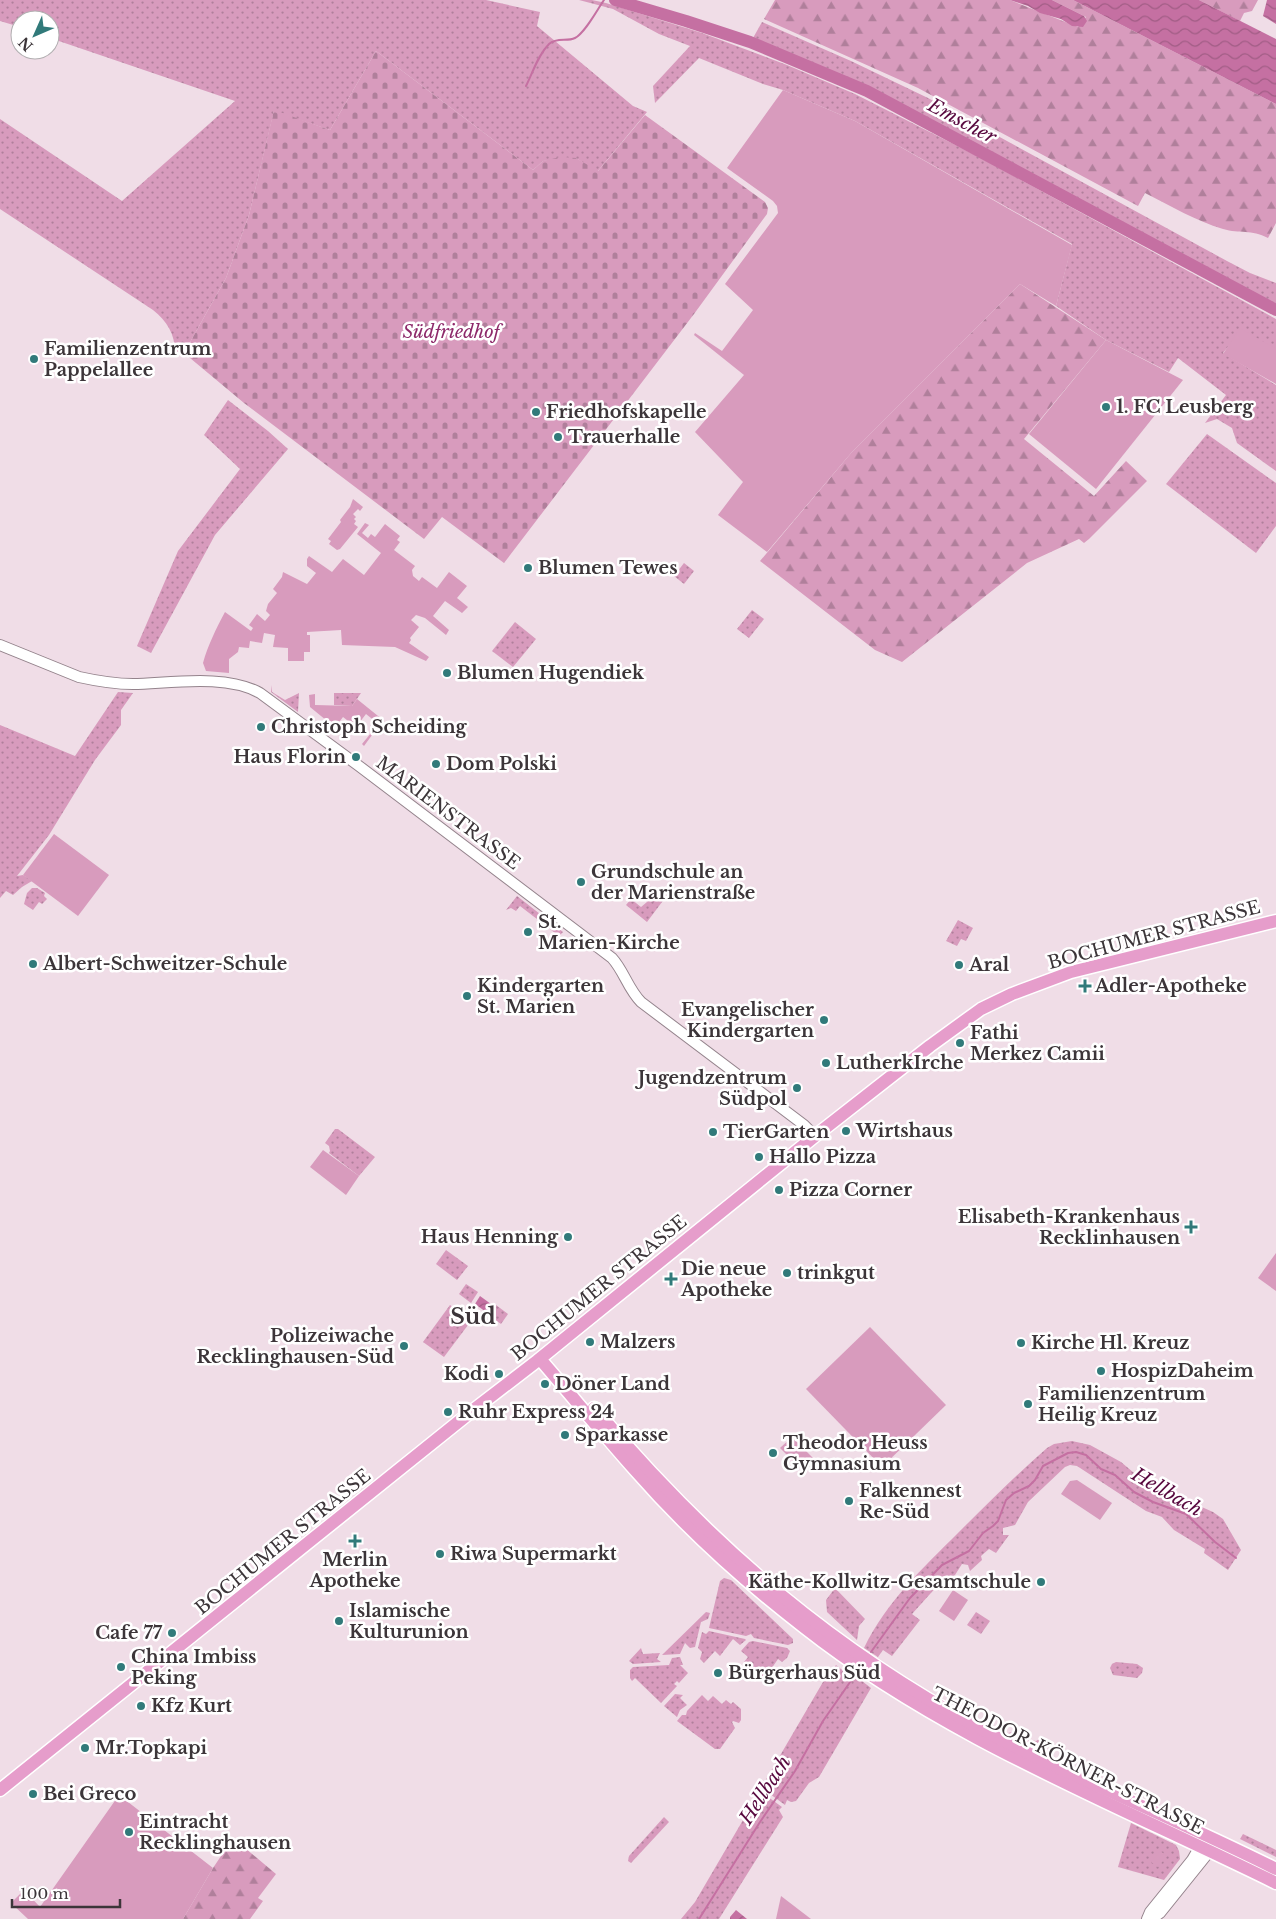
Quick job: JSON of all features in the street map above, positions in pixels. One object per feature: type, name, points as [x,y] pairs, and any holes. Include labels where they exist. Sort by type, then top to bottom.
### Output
[{"type":"main road","name":"BOCHUMER STRASSE","points":[[0,1790],[815,1136],[969,1017],[1012,994],[1071,972],[1276,921]]},
{"type":"main road","name":"THEODOR-KÖRNER-STRASSE","points":[[543,1356],[710,1547],[762,1594],[805,1628],[876,1679],[964,1732],[1276,1882]]},
{"type":"main road","name":"THEODOR-KÖRNER-STRASSE","points":[[650,1479],[778,1594],[838,1640],[884,1671],[947,1709],[1001,1738],[1073,1774],[1276,1869]]},
{"type":"street","name":"MARIENSTRASSE","points":[[0,645],[79,677],[93,680],[120,683],[233,683],[250,687],[260,693],[612,958],[641,1002],[804,1125],[815,1136]]},
{"type":"street","points":[[1152,1919],[1160,1914],[1204,1849],[1207,1836]]},
{"type":"street","points":[[1148,1919],[1150,1912],[1192,1860],[1204,1849]]},
{"type":"green space","points":[[0,0],[486,0],[540,12],[537,26],[633,106],[647,112],[597,172],[576,158],[543,161],[533,170],[376,51],[330,130],[274,111],[249,215],[226,278],[184,353],[181,351],[175,352],[174,339],[169,328],[153,310],[0,209],[0,119],[122,201],[235,101],[60,41],[60,10],[10,10],[10,24],[0,21]]},
{"type":"green space","points":[[579,0],[606,3],[702,33],[787,65],[855,94],[977,156],[1276,319],[1276,359],[1238,335],[1223,353],[1276,385],[1276,471],[1237,443],[1232,428],[1217,419],[1205,423],[1226,395],[1178,358],[1169,372],[1106,340],[1056,306],[1072,244],[855,121],[783,90],[763,84],[699,58],[655,103],[653,86],[690,46],[659,34],[613,9]]},
{"type":"green space","points":[[775,0],[1010,0],[1078,27],[1086,17],[1052,0],[1073,0],[1276,104],[1276,223],[1268,238],[1262,235],[1213,226],[1145,193],[1138,206],[918,88],[764,19]]},
{"type":"green space","points":[[1199,0],[1258,0],[1252,11],[1244,13],[1240,21]]},
{"type":"green space","points":[[762,22],[851,61],[928,98],[1227,261],[1250,273],[1276,283],[1276,305],[869,88],[753,38]]},
{"type":"green space","name":"Südfriedhof","points":[[376,51],[533,170],[543,161],[560,157],[576,158],[598,171],[645,115],[765,202],[768,208],[767,214],[694,314],[504,563],[442,517],[424,539],[244,403],[184,353],[226,278],[249,215],[274,110],[330,130]]},
{"type":"green space","points":[[783,90],[855,121],[1072,245],[1056,306],[1020,284],[852,452],[767,552],[718,515],[743,482],[695,432],[744,375],[694,335],[695,333],[722,351],[753,310],[725,284],[778,213],[777,206],[773,201],[727,168]]},
{"type":"green space","points":[[1020,284],[1106,340],[1024,439],[1094,496],[1126,461],[1147,481],[1084,543],[1079,539],[1027,563],[902,662],[875,650],[760,561],[852,452]]},
{"type":"green space","points":[[1240,328],[1276,349],[1276,384],[1223,354]]},
{"type":"green space","name":"1. FC Leusberg","points":[[1106,340],[1183,380],[1096,489],[1029,434]]},
{"type":"green space","points":[[228,400],[288,449],[215,535],[151,653],[137,646],[178,551],[240,469],[204,435]]},
{"type":"green space","points":[[1207,434],[1276,483],[1276,526],[1256,553],[1166,484]]},
{"type":"green space","points":[[353,499],[363,507],[360,511],[358,509],[353,514],[356,517],[354,524],[358,527],[340,549],[337,550],[329,544],[331,541],[328,539],[341,522],[340,520],[350,507]]},
{"type":"green space","points":[[365,523],[369,525],[362,533],[368,538],[371,534],[375,537],[385,524],[400,536],[397,540],[400,542],[394,550],[415,566],[412,570],[413,576],[419,581],[422,577],[437,588],[449,572],[467,586],[457,598],[468,607],[462,613],[445,601],[433,616],[449,630],[446,635],[425,618],[416,615],[411,620],[419,627],[410,638],[409,643],[429,657],[426,661],[395,647],[342,645],[341,630],[307,632],[307,635],[310,635],[310,652],[304,652],[304,661],[288,661],[288,648],[273,647],[275,635],[264,633],[262,643],[250,641],[249,648],[239,647],[238,652],[229,659],[229,673],[206,671],[203,663],[205,656],[225,612],[251,631],[253,628],[249,625],[257,614],[265,621],[270,615],[266,611],[268,604],[277,593],[273,589],[282,577],[283,572],[307,584],[316,573],[307,566],[309,556],[332,572],[343,559],[364,575],[381,553],[357,534]]},
{"type":"green space","points":[[684,563],[694,571],[684,584],[674,576]]},
{"type":"green space","points":[[752,610],[764,619],[749,638],[737,629]]},
{"type":"green space","points":[[515,622],[536,639],[513,667],[492,651]]},
{"type":"green space","points":[[271,685],[272,692],[285,700],[299,693],[298,712],[271,692]]},
{"type":"green space","points":[[118,692],[133,693],[121,710],[121,725],[95,760],[49,835],[17,876],[23,875],[32,881],[13,895],[6,891],[0,898],[0,725],[75,756]]},
{"type":"green space","points":[[334,693],[361,693],[352,706],[334,705]]},
{"type":"green space","points":[[315,694],[315,705],[352,706],[357,699],[383,720],[364,746],[362,744],[380,722],[377,720],[376,722],[366,714],[356,727],[343,717],[330,734],[328,732],[332,725],[310,707],[309,695]]},
{"type":"green space","points":[[54,834],[109,875],[78,916],[23,875]]},
{"type":"green space","points":[[647,884],[665,898],[647,922],[626,905],[631,899],[641,907],[647,902],[638,891]]},
{"type":"green space","points":[[32,888],[37,888],[45,893],[44,896],[47,899],[42,904],[39,902],[33,910],[24,904],[27,893]]},
{"type":"green space","points":[[517,896],[563,932],[559,936],[520,906],[516,911],[511,908],[506,910]]},
{"type":"green space","points":[[958,920],[973,928],[966,941],[961,939],[957,946],[946,941]]},
{"type":"green space","points":[[335,1129],[338,1129],[375,1157],[359,1176],[329,1153],[329,1146],[325,1143]]},
{"type":"green space","points":[[323,1150],[359,1176],[346,1195],[310,1167]]},
{"type":"green space","points":[[446,1250],[468,1266],[457,1280],[436,1264]]},
{"type":"green space","points":[[1276,1253],[1276,1291],[1258,1278]]},
{"type":"green space","points":[[466,1284],[478,1292],[471,1303],[459,1294]]},
{"type":"green space","points":[[450,1305],[471,1321],[444,1357],[423,1342]]},
{"type":"green space","points":[[496,1305],[508,1314],[501,1324],[488,1315]]},
{"type":"green space","points":[[870,1327],[946,1405],[882,1467],[806,1389]]},
{"type":"green space","points":[[792,1437],[815,1460],[803,1471],[780,1448]]},
{"type":"green space","points":[[1072,1441],[1090,1445],[1121,1462],[1153,1489],[1186,1500],[1213,1512],[1223,1519],[1241,1550],[1228,1570],[1204,1553],[1205,1549],[1174,1530],[1162,1517],[1146,1511],[1077,1466],[1070,1465],[1065,1467],[1028,1502],[1015,1525],[1003,1528],[1003,1535],[1009,1535],[996,1553],[989,1549],[981,1556],[982,1560],[970,1571],[968,1565],[962,1564],[955,1575],[942,1580],[912,1614],[920,1620],[892,1656],[883,1650],[878,1657],[864,1648],[894,1600],[969,1522],[1047,1448],[1054,1444]]},
{"type":"green space","points":[[1077,1480],[1112,1503],[1100,1520],[1061,1494],[1070,1481]]},
{"type":"green space","points":[[724,1578],[731,1580],[793,1639],[793,1643],[788,1645],[754,1638],[751,1634],[746,1636],[709,1628],[720,1581]]},
{"type":"green space","points":[[835,1588],[865,1619],[859,1626],[857,1640],[827,1612],[826,1600]]},
{"type":"green space","points":[[953,1590],[968,1600],[954,1621],[939,1611]]},
{"type":"green space","points":[[706,1612],[710,1613],[708,1619],[701,1622],[695,1647],[690,1648],[685,1643],[680,1654],[662,1655]]},
{"type":"green space","points":[[976,1612],[990,1621],[981,1634],[967,1625]]},
{"type":"green space","points":[[709,1631],[746,1640],[740,1645],[733,1639],[720,1656],[715,1651],[704,1663],[700,1659],[702,1652],[698,1648],[702,1632],[706,1634]]},
{"type":"green space","points":[[753,1641],[787,1648],[790,1651],[787,1658],[782,1662],[778,1659],[765,1678],[769,1681],[767,1683],[744,1662],[748,1657],[741,1651],[749,1642]]},
{"type":"green space","points":[[641,1648],[643,1654],[660,1653],[657,1659],[661,1662],[633,1664],[629,1661]]},
{"type":"green space","points":[[680,1657],[683,1665],[680,1665],[688,1673],[679,1683],[677,1681],[674,1684],[677,1686],[661,1703],[635,1678],[632,1681],[630,1678],[630,1670],[633,1667],[669,1665],[672,1658]]},
{"type":"green space","points":[[1116,1662],[1137,1664],[1143,1668],[1142,1673],[1137,1678],[1113,1675],[1110,1668]]},
{"type":"green space","points":[[836,1665],[846,1673],[849,1671],[871,1688],[819,1777],[809,1783],[796,1801],[791,1802],[787,1800],[785,1805],[770,1794],[773,1791],[764,1783],[823,1682]]},
{"type":"green space","points":[[675,1694],[683,1695],[680,1698],[687,1705],[680,1710],[677,1717],[664,1706]]},
{"type":"green space","points":[[702,1695],[708,1701],[713,1696],[722,1704],[726,1700],[731,1704],[733,1702],[741,1709],[741,1720],[739,1723],[732,1722],[735,1728],[720,1749],[715,1749],[677,1721],[682,1715],[686,1715],[687,1711]]},
{"type":"green space","points":[[1025,1729],[1025,1736],[1029,1740],[1036,1741],[1041,1738],[1037,1748],[1008,1733]]},
{"type":"green space","points":[[760,1791],[782,1807],[779,1810],[783,1817],[719,1919],[681,1919],[695,1902]]},
{"type":"green space","name":"Eintracht Recklinghausen","points":[[119,1795],[213,1868],[183,1919],[28,1919],[11,1903],[24,1890],[40,1907]]},
{"type":"green space","points":[[664,1817],[669,1822],[631,1863],[628,1861],[629,1856]]},
{"type":"green space","points":[[1131,1823],[1176,1845],[1180,1859],[1164,1880],[1118,1867]]},
{"type":"green space","points":[[1243,1834],[1276,1850],[1276,1857],[1240,1839]]},
{"type":"green space","points":[[233,1838],[276,1874],[258,1898],[263,1901],[250,1919],[183,1919],[213,1868]]},
{"type":"green space","points":[[1160,1851],[1167,1856],[1158,1867],[1151,1862]]},
{"type":"green space","points":[[781,1896],[811,1919],[776,1919]]},
{"type":"water","points":[[1010,0],[1052,0],[1084,16],[1087,21],[1083,27],[1072,26],[1061,19],[1040,13],[1028,6]]},
{"type":"water","points":[[1073,0],[1199,0],[1276,39],[1276,104]]},
{"type":"water","points":[[1267,0],[1276,0],[1276,24],[1263,16]]},
{"type":"water","points":[[480,1296],[491,1304],[486,1312],[475,1304]]},
{"type":"water","points":[[736,1910],[747,1919],[730,1919]]},
{"type":"waterway","points":[[526,86],[545,48],[552,42],[572,39],[579,35],[604,0]]},
{"type":"waterway","name":"Emscher","points":[[615,0],[750,42],[867,91],[1276,310]]},
{"type":"waterway","name":"Hellbach","points":[[871,1652],[910,1598],[942,1565],[969,1551],[983,1533],[998,1521],[1006,1500],[1014,1493],[1029,1486],[1043,1466],[1068,1453],[1076,1452],[1086,1455],[1101,1469],[1115,1475],[1134,1492],[1153,1502],[1186,1514],[1215,1542],[1236,1558]]},
{"type":"waterway","name":"Hellbach","points":[[699,1919],[760,1822],[795,1771],[823,1721],[855,1675]]},
{"type":"place","name":"Familienzentrum Pappelallee","points":[[34,359]]},
{"type":"place","name":"1. FC Leusberg","points":[[1106,407]]},
{"type":"place","name":"Friedhofskapelle","points":[[536,412]]},
{"type":"place","name":"Trauerhalle","points":[[558,437]]},
{"type":"place","name":"Blumen Tewes","points":[[528,568]]},
{"type":"place","name":"Blumen Hugendiek","points":[[447,673]]},
{"type":"place","name":"Christoph Scheiding","points":[[261,727]]},
{"type":"place","name":"Haus Florin","points":[[356,757]]},
{"type":"place","name":"Dom Polski","points":[[436,764]]},
{"type":"place","name":"Grundschule an der Marienstraße","points":[[581,882]]},
{"type":"place","name":"St. Marien-Kirche","points":[[528,932]]},
{"type":"place","name":"Albert-Schweitzer-Schule","points":[[33,964]]},
{"type":"place","name":"Aral","points":[[959,965]]},
{"type":"place","name":"Adler-Apotheke","points":[[1085,986]]},
{"type":"place","name":"Kindergarten St. Marien","points":[[467,996]]},
{"type":"place","name":"Evangelischer Kindergarten","points":[[824,1020]]},
{"type":"place","name":"Fathi Merkez Camii","points":[[960,1043]]},
{"type":"place","name":"LutherkIrche","points":[[826,1063]]},
{"type":"place","name":"Jugendzentrum Südpol","points":[[797,1088]]},
{"type":"place","name":"Wirtshaus","points":[[846,1131]]},
{"type":"place","name":"TierGarten","points":[[713,1132]]},
{"type":"place","name":"Hallo Pizza","points":[[759,1157]]},
{"type":"place","name":"Pizza Corner","points":[[779,1190]]},
{"type":"place","name":"Elisabeth-Krankenhaus Recklinhausen","points":[[1191,1227]]},
{"type":"place","name":"Haus Henning","points":[[568,1237]]},
{"type":"place","name":"trinkgut","points":[[787,1273]]},
{"type":"place","name":"Die neue Apotheke","points":[[671,1279]]},
{"type":"place","name":"Malzers","points":[[590,1342]]},
{"type":"place","name":"Kirche Hl. Kreuz","points":[[1021,1343]]},
{"type":"place","name":"Polizeiwache Recklinghausen-Süd","points":[[404,1346]]},
{"type":"place","name":"HospizDaheim","points":[[1101,1371]]},
{"type":"place","name":"Kodi","points":[[499,1374]]},
{"type":"place","name":"Döner Land","points":[[545,1384]]},
{"type":"place","name":"Familienzentrum Heilig Kreuz","points":[[1028,1404]]},
{"type":"place","name":"Ruhr Express 24","points":[[448,1412]]},
{"type":"place","name":"Sparkasse","points":[[565,1435]]},
{"type":"place","name":"Theodor Heuss Gymnasium","points":[[773,1453]]},
{"type":"place","name":"Falkennest Re-Süd","points":[[849,1501]]},
{"type":"place","name":"Merlin Apotheke","points":[[355,1541]]},
{"type":"place","name":"Riwa Supermarkt","points":[[440,1554]]},
{"type":"place","name":"Käthe-Kollwitz-Gesamtschule","points":[[1041,1582]]},
{"type":"place","name":"Islamische Kulturunion","points":[[339,1621]]},
{"type":"place","name":"Cafe 77","points":[[172,1633]]},
{"type":"place","name":"China Imbiss Peking","points":[[121,1667]]},
{"type":"place","name":"Bürgerhaus Süd","points":[[718,1673]]},
{"type":"place","name":"Kfz Kurt","points":[[141,1706]]},
{"type":"place","name":"Mr.Topkapi","points":[[85,1748]]},
{"type":"place","name":"Bei Greco","points":[[33,1794]]},
{"type":"place","name":"Eintracht Recklinghausen","points":[[129,1832]]},
{"type":"district","name":"Süd","points":[[473,1316]]}]
